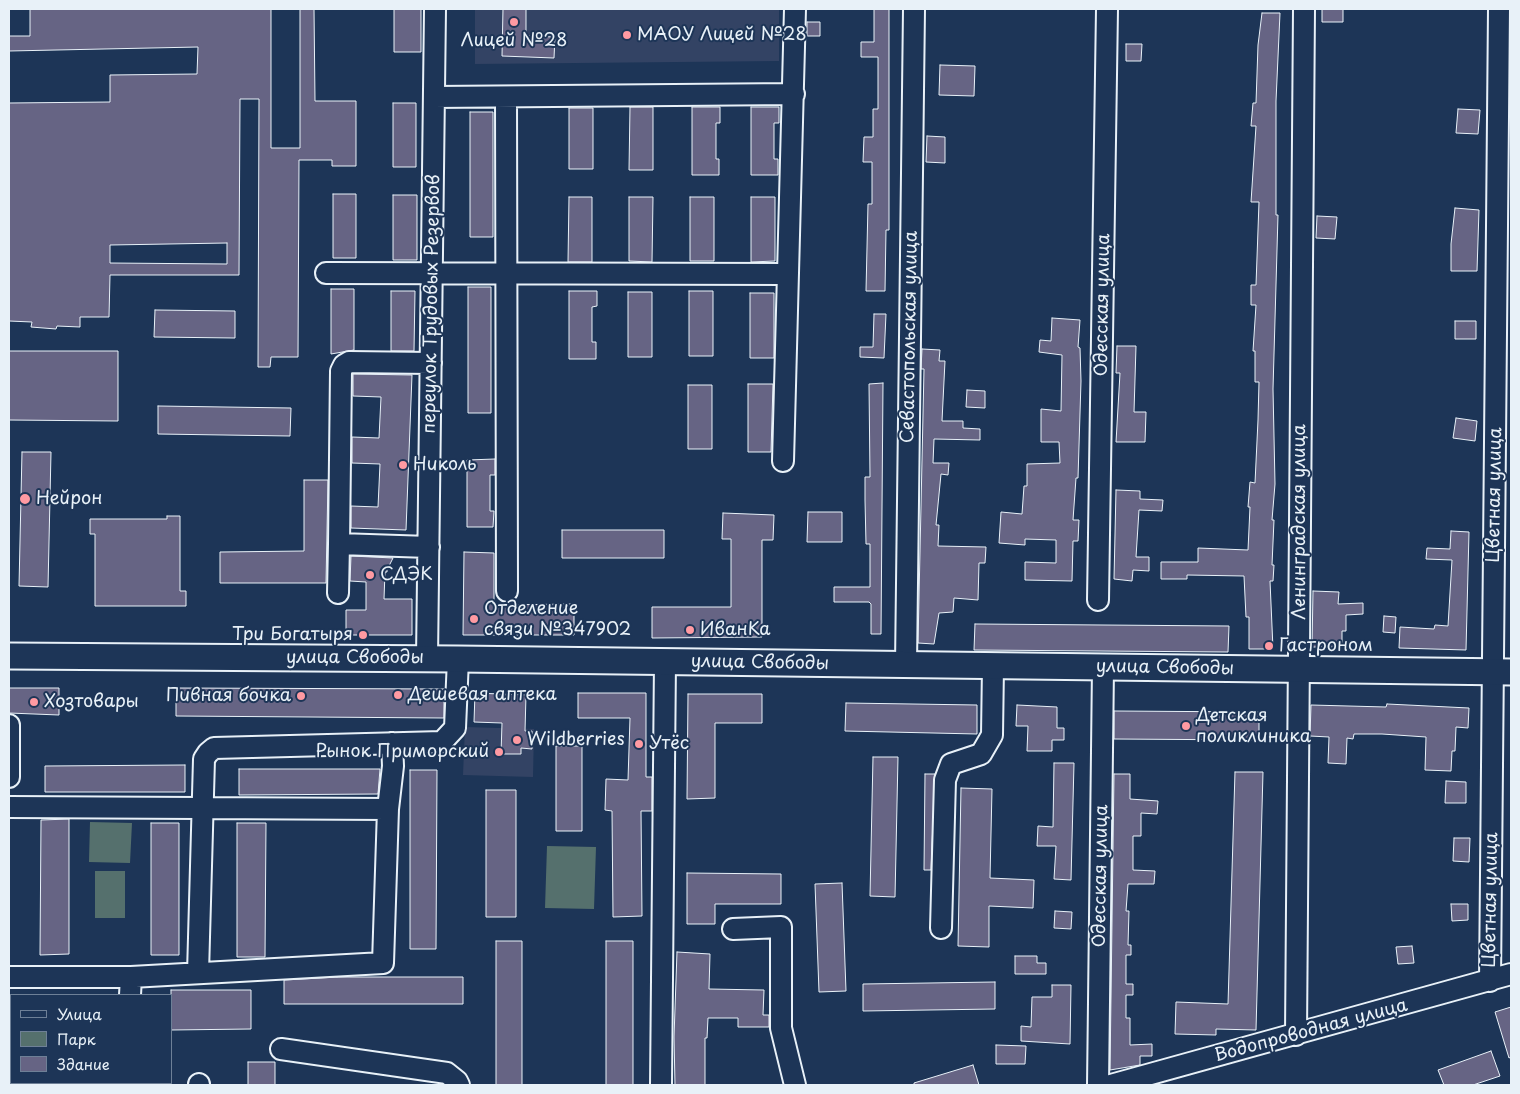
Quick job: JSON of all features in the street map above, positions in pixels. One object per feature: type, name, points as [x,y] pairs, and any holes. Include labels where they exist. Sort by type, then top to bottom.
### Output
[{"type":"main road","name":"улица Свободы","points":[[9,656],[427,658],[1502,672]]},
{"type":"street","name":"переулок Трудовых Резервов","points":[[427,658],[436,9]]},
{"type":"street","points":[[783,462],[795,9]]},
{"type":"street","name":"Севастопольская улица","points":[[906,664],[914,9]]},
{"type":"street","name":"Одесская улица","points":[[1098,600],[1107,9]]},
{"type":"street","name":"Ленинградская улица","points":[[1296,1035],[1304,9]]},
{"type":"street","name":"Цветная улица","points":[[1490,981],[1502,672],[1499,9]]},
{"type":"street","points":[[434,97],[794,94]]},
{"type":"street","points":[[506,97],[507,592]]},
{"type":"street","points":[[326,273],[788,274]]},
{"type":"street","points":[[338,593],[341,370],[349,362],[431,363]]},
{"type":"street","points":[[339,544],[429,547]]},
{"type":"street","points":[[198,973],[204,759],[208,752],[214,748],[442,742],[455,728],[458,659]]},
{"type":"street","points":[[661,1085],[665,661]]},
{"type":"street","points":[[941,928],[945,780],[950,764],[981,754],[992,735],[993,666]]},
{"type":"street","name":"Одесская улица","points":[[1098,1085],[1103,667]]},
{"type":"street","points":[[9,725],[9,777]]},
{"type":"street","points":[[9,977],[130,986],[198,973],[383,962],[388,809],[393,766],[392,743]]},
{"type":"street","points":[[9,806],[388,809]]},
{"type":"street","points":[[733,929],[781,927],[781,1028],[795,1085]]},
{"type":"street","name":"Водопроводная улица","points":[[1111,1085],[1511,974]]},
{"type":"street","points":[[280,1049],[447,1073],[457,1080],[459,1085]]},
{"type":"shaded area","name":"МАОУ Лицей №28","points":[[475,9],[779,9],[779,61],[475,64]]},
{"type":"shaded area","name":"Рынок Приморский","points":[[465,727],[534,729],[533,777],[463,775]]},
{"type":"green space","points":[[90,822],[132,823],[130,863],[89,862]]},
{"type":"green space","points":[[547,846],[596,847],[594,909],[545,908]]},
{"type":"green space","points":[[95,871],[125,871],[125,918],[95,918]]},
{"type":"building","points":[[30,9],[271,9],[271,148],[300,148],[300,9],[314,9],[315,101],[356,101],[356,166],[332,166],[332,160],[299,160],[298,357],[271,357],[270,367],[258,367],[259,99],[240,99],[239,275],[110,275],[109,317],[80,317],[80,327],[57,326],[56,329],[31,327],[32,322],[9,321],[9,103],[110,102],[110,75],[197,74],[198,47],[9,51],[9,36],[30,36]],"holes":[[[227,243],[227,264],[110,263],[110,245]]]},
{"type":"building","points":[[394,9],[421,9],[421,52],[394,52]]},
{"type":"building","name":"Лицей №28","points":[[503,9],[526,9],[526,36],[555,37],[554,58],[502,56]]},
{"type":"building","points":[[874,9],[889,9],[889,230],[886,230],[885,291],[866,291],[868,204],[872,204],[872,162],[863,162],[864,137],[873,137],[873,109],[878,109],[878,57],[861,57],[861,42],[874,42]]},
{"type":"building","points":[[1322,9],[1343,9],[1343,22],[1322,22]]},
{"type":"building","points":[[1262,13],[1280,13],[1276,101],[1276,215],[1278,215],[1273,389],[1275,484],[1272,520],[1274,520],[1272,565],[1274,565],[1273,581],[1270,581],[1273,649],[1249,649],[1249,617],[1246,617],[1244,576],[1187,575],[1187,579],[1161,579],[1161,562],[1198,562],[1198,548],[1248,550],[1250,507],[1248,507],[1250,482],[1255,483],[1259,382],[1255,382],[1255,351],[1253,351],[1256,305],[1251,305],[1251,285],[1256,285],[1259,202],[1251,202],[1256,126],[1251,126],[1253,103],[1256,103],[1258,45]]},
{"type":"building","points":[[807,22],[820,22],[820,36],[807,36]]},
{"type":"building","points":[[1126,44],[1142,44],[1141,61],[1126,61]]},
{"type":"building","points":[[940,65],[975,66],[974,96],[939,95]]},
{"type":"building","points":[[393,103],[416,103],[416,167],[393,167]]},
{"type":"building","points":[[630,107],[653,107],[653,170],[629,170]]},
{"type":"building","points":[[692,107],[720,107],[720,123],[716,123],[716,159],[719,159],[719,175],[692,175]]},
{"type":"building","points":[[751,107],[779,107],[779,123],[774,123],[774,159],[778,159],[778,175],[751,175]]},
{"type":"building","points":[[569,108],[593,108],[593,169],[569,169]]},
{"type":"building","points":[[1458,109],[1480,110],[1478,134],[1456,133]]},
{"type":"building","points":[[470,112],[493,112],[493,237],[470,237]]},
{"type":"building","points":[[927,136],[945,137],[945,163],[926,162]]},
{"type":"building","points":[[333,194],[356,194],[356,258],[333,258]]},
{"type":"building","points":[[393,195],[417,195],[417,260],[393,260]]},
{"type":"building","points":[[569,197],[592,197],[592,262],[568,262]]},
{"type":"building","points":[[629,197],[653,197],[652,262],[629,261]]},
{"type":"building","points":[[690,197],[714,197],[714,261],[690,261]]},
{"type":"building","points":[[751,197],[775,197],[775,261],[751,262]]},
{"type":"building","points":[[1455,208],[1479,210],[1477,271],[1451,271],[1451,244]]},
{"type":"building","points":[[1317,216],[1337,217],[1335,239],[1316,238]]},
{"type":"building","points":[[468,287],[491,287],[491,413],[468,413]]},
{"type":"building","points":[[331,289],[354,289],[354,350],[331,354]]},
{"type":"building","points":[[391,291],[415,291],[414,351],[391,351]]},
{"type":"building","points":[[569,291],[597,291],[597,306],[592,307],[592,342],[596,342],[596,359],[569,359]]},
{"type":"building","points":[[689,291],[713,291],[713,356],[689,356]]},
{"type":"building","points":[[628,292],[652,292],[652,357],[628,357]]},
{"type":"building","points":[[750,293],[774,293],[774,358],[750,358]]},
{"type":"building","points":[[155,310],[235,311],[235,338],[154,337]]},
{"type":"building","points":[[874,314],[886,314],[884,358],[860,357],[860,347],[873,347]]},
{"type":"building","points":[[1052,318],[1080,320],[1078,347],[1080,348],[1081,381],[1078,478],[1076,478],[1073,520],[1079,520],[1078,541],[1073,541],[1072,581],[1025,580],[1025,562],[1056,563],[1056,540],[1025,539],[1025,545],[999,543],[1001,512],[1022,514],[1024,486],[1027,486],[1027,464],[1060,463],[1059,442],[1041,442],[1041,409],[1061,411],[1062,355],[1039,352],[1040,340],[1051,341]]},
{"type":"building","points":[[1455,321],[1476,321],[1476,339],[1455,339]]},
{"type":"building","points":[[1117,346],[1136,346],[1134,412],[1146,412],[1145,442],[1116,442],[1120,373],[1116,373]]},
{"type":"building","points":[[922,349],[940,350],[939,361],[945,361],[942,421],[963,421],[963,428],[980,429],[980,440],[934,439],[933,463],[949,463],[948,475],[941,474],[936,525],[939,525],[938,546],[986,547],[985,563],[979,563],[978,600],[954,598],[953,612],[939,613],[934,644],[918,643],[924,369],[921,369]]},
{"type":"building","points":[[9,351],[118,351],[118,421],[9,420]]},
{"type":"building","points":[[353,374],[412,375],[406,530],[351,528],[351,506],[378,507],[380,464],[352,463],[352,437],[379,438],[381,397],[353,396]]},
{"type":"building","points":[[883,383],[881,634],[871,634],[871,604],[869,602],[834,602],[834,587],[870,587],[870,544],[866,544],[865,500],[865,477],[870,477],[869,384]]},
{"type":"building","points":[[748,384],[773,384],[771,452],[748,452]]},
{"type":"building","points":[[688,385],[712,385],[712,449],[688,449]]},
{"type":"building","points":[[967,390],[985,391],[985,408],[966,407]]},
{"type":"building","points":[[158,406],[291,408],[290,436],[158,434]]},
{"type":"building","points":[[1456,418],[1477,421],[1475,441],[1453,438]]},
{"type":"building","points":[[22,452],[51,452],[48,587],[19,586]]},
{"type":"building","points":[[495,459],[495,475],[490,475],[490,511],[494,511],[493,527],[467,527],[467,460]]},
{"type":"building","points":[[304,480],[328,480],[326,583],[220,583],[220,552],[304,551]]},
{"type":"building","points":[[1116,490],[1140,491],[1140,499],[1163,500],[1162,511],[1139,510],[1136,557],[1149,557],[1149,571],[1133,570],[1132,581],[1114,579]]},
{"type":"building","points":[[808,512],[842,512],[842,542],[807,542]]},
{"type":"building","points":[[723,513],[774,515],[773,540],[762,540],[762,637],[652,638],[652,607],[731,607],[731,539],[722,539]]},
{"type":"building","points":[[167,516],[180,516],[180,591],[186,591],[186,606],[95,606],[95,534],[90,534],[90,519],[167,519]]},
{"type":"building","points":[[562,530],[664,530],[664,558],[562,558]]},
{"type":"building","points":[[1451,531],[1469,532],[1466,650],[1399,648],[1400,627],[1434,629],[1435,625],[1448,626],[1452,560],[1426,559],[1427,548],[1450,549]]},
{"type":"building","points":[[464,552],[494,553],[494,605],[574,604],[574,635],[463,635]]},
{"type":"building","points":[[351,556],[393,558],[389,566],[387,566],[387,572],[385,572],[384,599],[412,599],[412,635],[346,635],[346,610],[366,610],[366,582],[350,581]]},
{"type":"building","points":[[1313,591],[1339,592],[1338,604],[1363,603],[1363,614],[1346,615],[1346,631],[1342,631],[1342,647],[1312,647]]},
{"type":"building","points":[[1384,616],[1396,617],[1395,633],[1383,632]]},
{"type":"building","points":[[975,624],[1229,626],[1228,652],[974,650]]},
{"type":"building","name":"Хозтовары","points":[[9,688],[59,688],[59,715],[9,713]]},
{"type":"building","points":[[176,688],[444,689],[444,718],[176,716]]},
{"type":"building","points":[[475,693],[526,695],[525,731],[532,731],[532,749],[521,748],[521,754],[501,754],[502,723],[474,722]]},
{"type":"building","points":[[578,693],[646,693],[646,777],[652,777],[652,811],[641,811],[642,916],[613,917],[612,811],[605,810],[606,779],[628,780],[630,718],[578,718]]},
{"type":"building","points":[[688,694],[762,694],[762,723],[715,723],[715,798],[687,799]]},
{"type":"building","points":[[846,703],[977,705],[977,734],[845,731]]},
{"type":"building","points":[[1387,704],[1469,708],[1468,728],[1456,727],[1455,751],[1452,751],[1451,771],[1425,770],[1426,737],[1382,734],[1354,734],[1353,739],[1347,738],[1346,764],[1328,763],[1329,737],[1310,736],[1311,705],[1386,707]]},
{"type":"building","points":[[1017,705],[1057,707],[1057,728],[1064,728],[1064,740],[1052,740],[1052,751],[1027,751],[1028,726],[1016,726]]},
{"type":"building","name":"Детская поликлиника","points":[[1114,711],[1259,712],[1259,740],[1114,739]]},
{"type":"building","points":[[556,746],[582,746],[582,831],[556,831]]},
{"type":"building","points":[[873,757],[898,757],[895,897],[870,896]]},
{"type":"building","points":[[1054,763],[1074,763],[1071,880],[1054,879],[1056,846],[1037,846],[1038,826],[1053,827]]},
{"type":"building","points":[[185,765],[185,792],[45,792],[45,766]]},
{"type":"building","points":[[239,769],[380,769],[378,794],[239,795]]},
{"type":"building","points":[[410,770],[437,770],[436,949],[410,949]]},
{"type":"building","points":[[1235,772],[1263,772],[1256,1030],[1216,1029],[1216,1035],[1175,1034],[1176,1002],[1228,1004]]},
{"type":"building","points":[[925,774],[935,774],[931,870],[924,870]]},
{"type":"building","points":[[1114,774],[1130,774],[1130,799],[1158,801],[1157,814],[1141,813],[1141,836],[1133,836],[1133,870],[1155,871],[1154,884],[1128,884],[1126,911],[1129,911],[1128,945],[1131,945],[1131,955],[1126,955],[1126,984],[1133,984],[1133,995],[1126,995],[1126,1018],[1130,1018],[1130,1045],[1152,1044],[1152,1056],[1140,1056],[1140,1065],[1110,1070]]},
{"type":"building","points":[[1446,781],[1466,782],[1466,803],[1445,803]]},
{"type":"building","points":[[961,788],[992,789],[990,878],[1034,880],[1033,908],[989,906],[989,947],[958,946]]},
{"type":"building","points":[[486,790],[516,790],[516,917],[486,917]]},
{"type":"building","points":[[69,819],[69,954],[40,955],[41,820]]},
{"type":"building","points":[[151,823],[179,823],[179,955],[151,955]]},
{"type":"building","points":[[237,823],[266,823],[265,957],[237,957]]},
{"type":"building","points":[[1454,838],[1470,838],[1469,862],[1453,861]]},
{"type":"building","points":[[687,873],[781,874],[781,904],[715,904],[715,924],[687,924]]},
{"type":"building","points":[[842,883],[846,991],[819,992],[815,884]]},
{"type":"building","points":[[1451,904],[1468,904],[1468,920],[1452,921]]},
{"type":"building","points":[[1055,911],[1072,912],[1071,929],[1054,928]]},
{"type":"building","points":[[496,941],[522,941],[522,1085],[496,1085]]},
{"type":"building","points":[[606,941],[633,941],[633,1085],[606,1085]]},
{"type":"building","points":[[1412,946],[1414,963],[1398,964],[1396,947]]},
{"type":"building","points":[[677,952],[710,954],[709,989],[764,990],[763,1015],[769,1015],[769,1027],[738,1027],[738,1018],[708,1018],[707,1038],[705,1038],[705,1085],[675,1085],[674,1037]]},
{"type":"building","points":[[1015,956],[1037,956],[1037,963],[1046,963],[1046,974],[1015,974]]},
{"type":"building","points":[[337,977],[463,977],[463,1004],[284,1004],[284,980]]},
{"type":"building","points":[[995,982],[995,1009],[863,1011],[863,984]]},
{"type":"building","points":[[1052,985],[1071,985],[1070,1044],[1021,1041],[1021,1026],[1031,1027],[1032,997],[1052,997]]},
{"type":"building","points":[[171,990],[251,990],[251,1029],[172,1030]]},
{"type":"building","points":[[1511,1007],[1511,1057],[1509,1058],[1495,1012]]},
{"type":"building","points":[[996,1045],[1026,1046],[1025,1064],[996,1064]]},
{"type":"building","points":[[1491,1051],[1500,1076],[1473,1085],[1444,1085],[1438,1070]]},
{"type":"building","points":[[248,1062],[275,1062],[275,1085],[248,1085]]},
{"type":"building","points":[[973,1065],[979,1085],[914,1085],[914,1083]]},
{"type":"place","name":"Лицей №28","points":[[514,22]]},
{"type":"place","name":"МАОУ Лицей №28","points":[[627,35]]},
{"type":"place","name":"Николь","points":[[403,465]]},
{"type":"place","name":"Нейрон","points":[[25,499]]},
{"type":"place","name":"СДЭК","points":[[370,575]]},
{"type":"place","name":"Отделение связи №347902","points":[[474,619]]},
{"type":"place","name":"ИванКа","points":[[690,630]]},
{"type":"place","name":"Три Богатыря","points":[[363,635]]},
{"type":"place","name":"Гастроном","points":[[1269,646]]},
{"type":"place","name":"Дешевая аптека","points":[[398,695]]},
{"type":"place","name":"Пивная бочка","points":[[301,696]]},
{"type":"place","name":"Хозтовары","points":[[34,702]]},
{"type":"place","name":"Детская поликлиника","points":[[1186,726]]},
{"type":"place","name":"Wildberries","points":[[517,740]]},
{"type":"place","name":"Утёс","points":[[639,744]]},
{"type":"place","name":"Рынок Приморский","points":[[499,752]]}]
